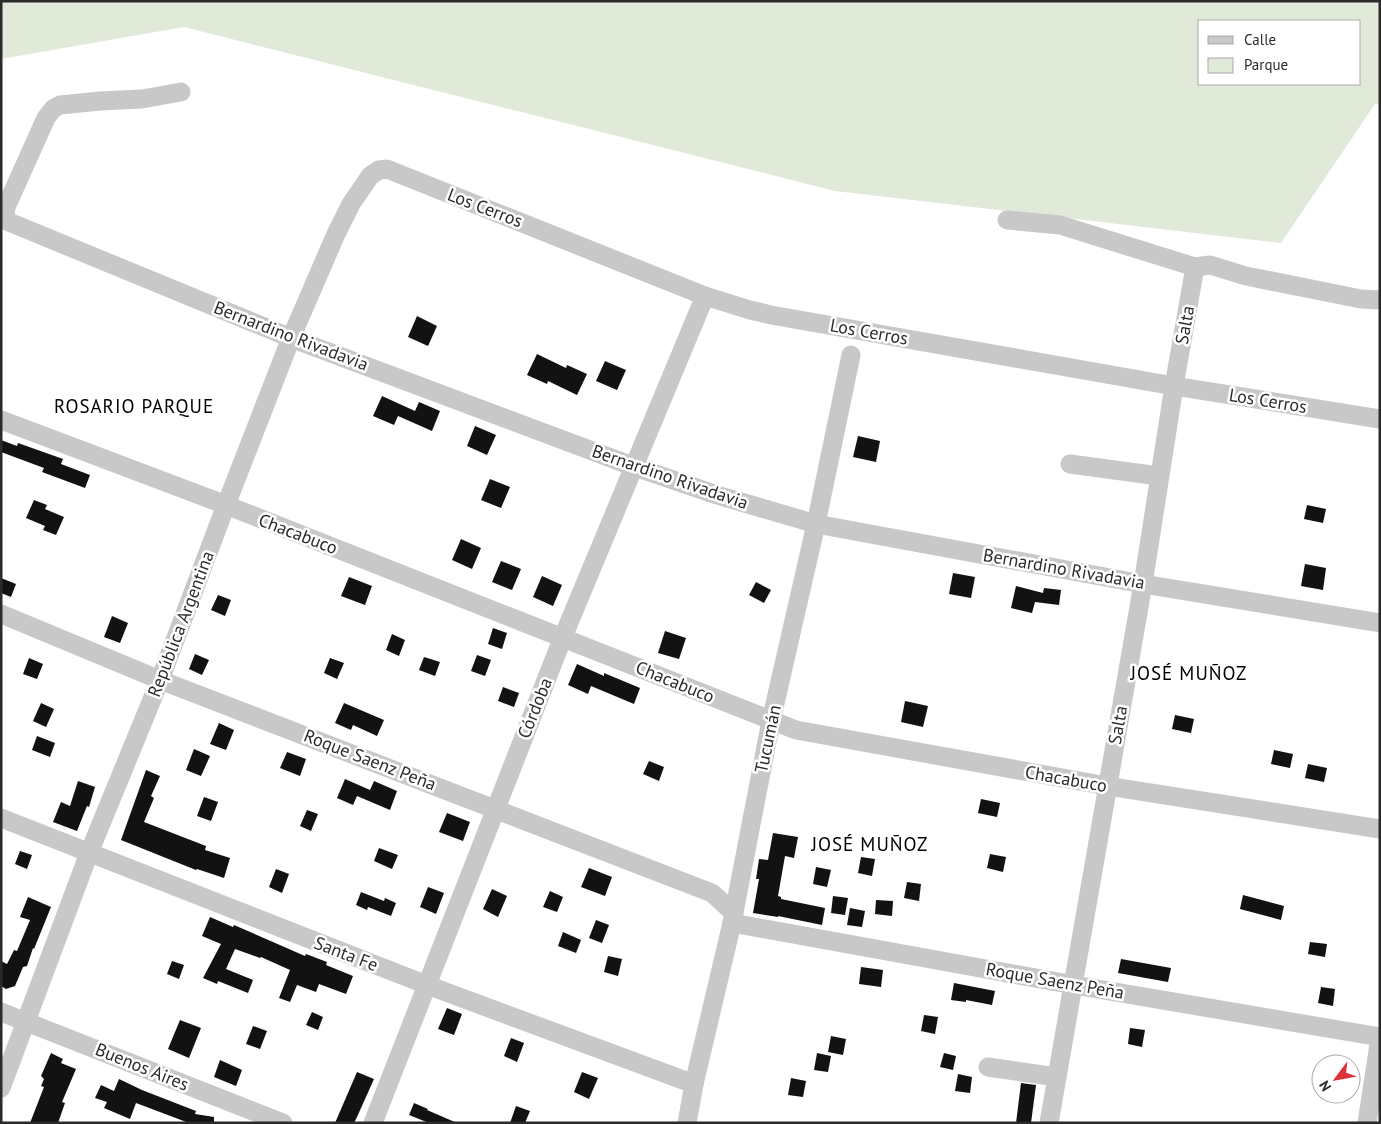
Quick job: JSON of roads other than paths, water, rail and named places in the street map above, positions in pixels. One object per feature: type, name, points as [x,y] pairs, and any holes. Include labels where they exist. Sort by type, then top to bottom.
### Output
[{"type":"street","name":"Bernardino Rivadavia","points":[[181,92],[142,99],[60,105],[53,109],[46,118],[6,207],[5,217],[9,222],[292,338],[635,468],[717,495],[816,524],[1143,584],[1380,623]]},
{"type":"street","name":"Los Cerros","points":[[379,170],[387,169],[704,296],[771,315],[1174,386],[1380,419]]},
{"type":"street","name":"República Argentina","points":[[1,1088],[89,853],[160,680],[292,338],[336,234],[351,204],[370,176],[379,170]]},
{"type":"street","points":[[1007,220],[1060,225],[1195,267],[1210,265],[1246,276],[1361,299],[1380,300]]},
{"type":"street","name":"Salta","points":[[1049,1123],[1143,584],[1159,476],[1195,267]]},
{"type":"street","name":"Córdoba","points":[[373,1123],[563,637],[635,468],[704,296]]},
{"type":"street","name":"Tucumán","points":[[687,1123],[694,1084],[733,918],[771,720],[816,524],[851,355]]},
{"type":"street","name":"Chacabuco","points":[[1,420],[226,505],[796,730],[1107,786],[1380,829]]},
{"type":"street","points":[[1070,464],[1159,476]]},
{"type":"street","name":"Roque Saenz Peña","points":[[1,614],[160,680],[712,893],[733,918],[1074,985],[1380,1038]]},
{"type":"street","name":"Santa Fe","points":[[1,818],[427,985],[694,1084]]},
{"type":"street","name":"Buenos Aires","points":[[1,1012],[283,1123]]},
{"type":"street","points":[[1367,1123],[1380,1038]]},
{"type":"street","points":[[988,1067],[1057,1077]]},
{"type":"district","name":"ROSARIO PARQUE","points":[[134,406]]},
{"type":"district","name":"JOSÉ MUÑOZ","points":[[1189,673]]},
{"type":"district","name":"JOSÉ MUÑOZ","points":[[870,844]]}]
